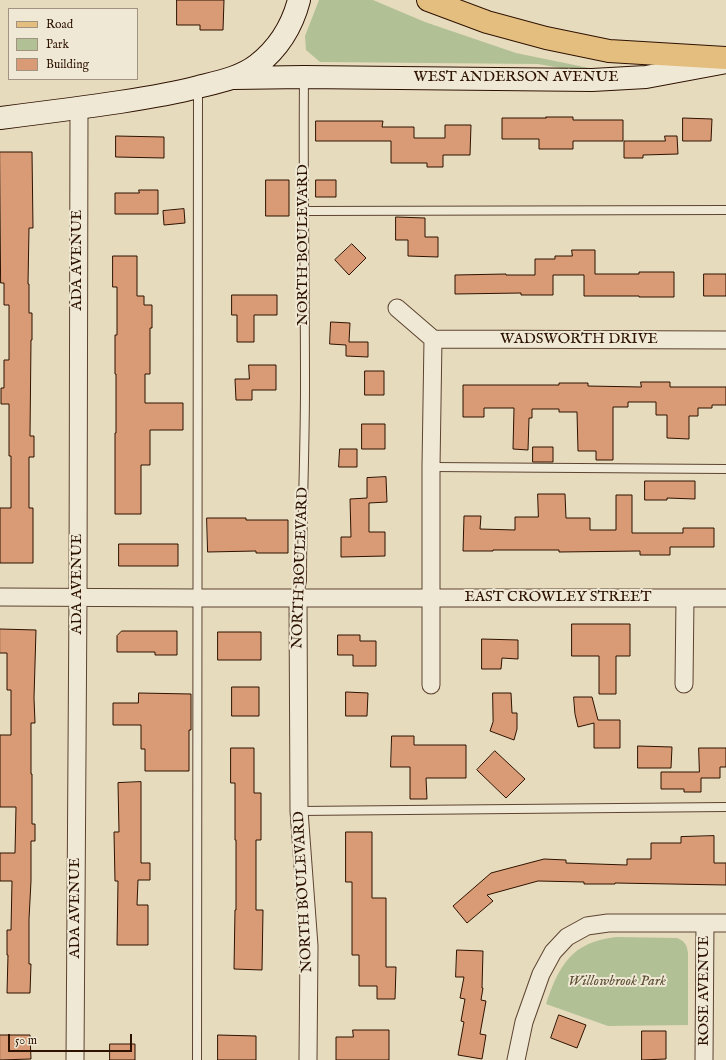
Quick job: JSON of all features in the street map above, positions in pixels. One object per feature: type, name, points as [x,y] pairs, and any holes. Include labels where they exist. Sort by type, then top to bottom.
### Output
[{"type":"main road","points":[[428,0],[487,22],[546,38],[609,51],[726,58]]},
{"type":"street","points":[[0,118],[158,96],[233,78],[256,66],[273,51],[286,34],[299,0]]},
{"type":"street","name":"WEST ANDERSON AVENUE","points":[[233,78],[304,76],[592,80],[646,76],[726,62]]},
{"type":"street","name":"ADA AVENUE","points":[[75,1060],[79,108]]},
{"type":"street","points":[[397,308],[433,339],[430,685]]},
{"type":"street","name":"WADSWORTH DRIVE","points":[[433,339],[726,340]]},
{"type":"street","name":"EAST CROWLEY STREET","points":[[0,597],[726,598]]},
{"type":"street","name":"NORTH BOULEVARD","points":[[298,598],[299,810],[309,946],[308,1060]]},
{"type":"street","points":[[684,684],[686,598]]},
{"type":"street","name":"ROSE AVENUE","points":[[704,1060],[705,922]]},
{"type":"street","points":[[516,1060],[524,1022],[541,974],[553,952],[567,937],[587,926],[608,923],[726,923]]},
{"type":"lane","name":"NORTH BOULEVARD","points":[[298,598],[302,581],[304,497],[304,76]]},
{"type":"lane","points":[[197,1060],[198,87]]},
{"type":"lane","points":[[304,211],[726,210]]},
{"type":"lane","points":[[431,467],[726,469]]},
{"type":"lane","points":[[299,810],[726,808]]},
{"type":"green space","points":[[319,0],[373,0],[425,22],[516,53],[589,68],[589,73],[538,64],[320,62],[306,50],[305,36]]},
{"type":"green space","name":"Willowbrook Park","points":[[616,937],[677,938],[682,940],[688,953],[688,1025],[608,1026],[546,1004],[556,978],[569,958],[588,944]]},
{"type":"building","points":[[177,0],[224,0],[223,30],[200,30],[200,25],[177,25]]},
{"type":"building","points":[[573,117],[573,120],[623,120],[623,141],[573,141],[573,149],[539,149],[539,139],[502,139],[502,118]]},
{"type":"building","points":[[683,118],[712,119],[711,141],[683,141]]},
{"type":"building","points":[[316,121],[383,121],[382,127],[414,127],[414,138],[445,138],[445,125],[471,125],[470,155],[443,155],[443,167],[427,167],[427,163],[391,163],[391,141],[316,141]]},
{"type":"building","points":[[116,136],[164,137],[164,158],[116,157]]},
{"type":"building","points":[[665,136],[677,136],[678,154],[643,155],[643,158],[624,158],[624,141],[665,141]]},
{"type":"building","points":[[0,152],[32,152],[33,228],[29,228],[28,284],[29,313],[32,313],[30,436],[34,436],[34,457],[29,457],[29,508],[33,508],[33,563],[0,563],[0,508],[11,508],[11,456],[9,456],[9,404],[1,404],[1,388],[4,388],[4,360],[9,360],[9,305],[4,305],[4,283],[1,283]]},
{"type":"building","points":[[266,180],[289,180],[289,216],[266,216]]},
{"type":"building","points":[[316,180],[336,180],[336,197],[316,197]]},
{"type":"building","points":[[139,190],[158,190],[158,214],[115,214],[115,193],[139,193]]},
{"type":"building","points":[[184,209],[185,223],[164,225],[163,211]]},
{"type":"building","points":[[396,217],[425,218],[425,237],[438,237],[438,257],[408,256],[408,240],[396,240]]},
{"type":"building","points":[[352,244],[366,258],[349,275],[335,260]]},
{"type":"building","points":[[572,250],[595,250],[595,274],[674,272],[674,297],[584,296],[584,275],[553,275],[553,295],[521,295],[521,293],[455,294],[455,275],[535,275],[535,259],[555,259],[555,256],[572,256]]},
{"type":"building","points":[[113,256],[137,256],[137,296],[144,296],[144,305],[152,305],[152,328],[150,328],[150,374],[145,374],[145,403],[183,403],[183,430],[150,430],[150,465],[141,465],[141,514],[115,514],[115,335],[117,335],[117,287],[113,287]]},
{"type":"building","points":[[704,274],[726,274],[726,296],[704,296]]},
{"type":"building","points":[[232,295],[277,295],[277,315],[254,315],[254,342],[237,342],[237,315],[232,315]]},
{"type":"building","points":[[331,322],[350,323],[349,342],[368,342],[368,357],[346,356],[346,345],[330,344]]},
{"type":"building","points":[[249,365],[276,365],[276,390],[252,390],[252,400],[236,400],[235,379],[249,379]]},
{"type":"building","points":[[365,371],[384,371],[384,395],[365,395]]},
{"type":"building","points":[[641,382],[670,382],[670,387],[726,387],[726,405],[712,405],[712,408],[698,408],[698,416],[689,416],[689,439],[667,438],[667,415],[656,415],[656,402],[628,402],[628,407],[613,407],[613,460],[596,460],[596,451],[578,451],[577,412],[559,412],[559,409],[532,409],[532,418],[529,418],[528,450],[513,449],[514,408],[484,408],[484,417],[463,417],[463,385],[559,385],[559,383],[588,383],[588,386],[641,387]]},
{"type":"building","points":[[362,424],[385,424],[385,449],[362,449]]},
{"type":"building","points":[[533,447],[553,447],[553,462],[533,462]]},
{"type":"building","points":[[340,449],[357,449],[357,467],[339,467]]},
{"type":"building","points":[[386,477],[387,502],[369,503],[369,532],[385,532],[385,556],[341,557],[341,537],[351,537],[350,499],[367,498],[367,478]]},
{"type":"building","points":[[645,481],[695,481],[695,499],[667,498],[667,500],[645,500]]},
{"type":"building","points":[[538,494],[565,494],[566,518],[590,518],[590,530],[616,530],[616,495],[632,495],[632,533],[683,533],[683,528],[714,528],[714,547],[670,547],[670,555],[640,555],[640,551],[463,551],[464,516],[481,516],[480,529],[515,530],[515,517],[538,517]]},
{"type":"building","points":[[207,518],[288,520],[288,553],[256,553],[256,551],[208,552]]},
{"type":"building","points":[[119,544],[178,544],[178,566],[119,566]]},
{"type":"building","points":[[572,624],[630,624],[630,656],[616,656],[616,694],[599,694],[599,656],[572,656]]},
{"type":"building","points":[[0,629],[36,630],[34,698],[35,723],[31,723],[32,824],[35,824],[35,841],[31,841],[29,919],[29,964],[31,964],[30,993],[7,993],[7,930],[11,930],[12,881],[0,881],[0,853],[15,853],[16,807],[0,807],[0,735],[11,735],[11,690],[7,690],[7,653],[0,653]]},
{"type":"building","points":[[122,631],[177,631],[177,655],[155,655],[155,652],[117,652],[117,636]]},
{"type":"building","points":[[218,632],[261,632],[261,660],[218,660]]},
{"type":"building","points":[[338,635],[360,635],[360,641],[376,641],[376,666],[353,666],[353,655],[338,655]]},
{"type":"building","points":[[482,639],[518,640],[518,659],[502,658],[501,669],[482,669]]},
{"type":"building","points":[[232,687],[259,687],[259,716],[232,716]]},
{"type":"building","points":[[346,692],[368,693],[367,716],[346,716]]},
{"type":"building","points":[[139,693],[191,694],[189,771],[145,771],[145,749],[141,749],[141,725],[113,725],[113,703],[138,703]]},
{"type":"building","points":[[493,693],[511,693],[512,713],[517,713],[517,729],[514,740],[490,731],[493,722]]},
{"type":"building","points":[[574,697],[592,697],[598,720],[620,720],[620,748],[594,748],[594,723],[578,727],[575,714]]},
{"type":"building","points":[[392,736],[414,736],[414,745],[466,745],[466,778],[426,778],[427,799],[410,799],[410,767],[391,767]]},
{"type":"building","points":[[638,746],[672,747],[671,768],[638,768]]},
{"type":"building","points":[[231,748],[254,748],[254,793],[261,793],[261,840],[256,840],[256,910],[263,910],[262,970],[234,969],[236,840],[235,783],[231,783]]},
{"type":"building","points":[[699,748],[726,748],[726,767],[720,767],[720,778],[701,778],[701,792],[684,792],[684,789],[661,789],[661,772],[699,772]]},
{"type":"building","points":[[495,751],[525,779],[506,798],[477,770]]},
{"type":"building","points":[[141,782],[141,863],[150,863],[150,880],[138,880],[137,905],[148,905],[148,945],[117,945],[118,881],[115,881],[114,832],[119,832],[118,783]]},
{"type":"building","points":[[346,832],[372,832],[372,898],[386,898],[386,967],[396,967],[395,999],[377,999],[377,986],[359,986],[359,955],[352,955],[352,882],[346,882]]},
{"type":"building","points":[[714,836],[714,863],[726,863],[726,885],[615,883],[584,884],[584,882],[538,881],[487,895],[493,901],[467,923],[453,906],[491,873],[544,859],[566,860],[566,863],[627,865],[627,859],[651,859],[651,843],[681,843],[681,837]]},
{"type":"building","points":[[457,950],[483,951],[483,988],[481,1000],[486,1001],[480,1034],[486,1035],[482,1059],[458,1055],[464,1022],[461,1021],[465,999],[460,998],[464,977],[456,977]]},
{"type":"building","points":[[559,1015],[586,1025],[577,1048],[551,1038]]},
{"type":"building","points":[[353,1030],[389,1030],[389,1060],[336,1060],[336,1037],[353,1037]]},
{"type":"building","points":[[642,1031],[666,1031],[666,1059],[642,1060]]},
{"type":"building","points":[[0,1035],[30,1035],[31,1059],[0,1060]]},
{"type":"building","points":[[218,1035],[256,1036],[256,1060],[218,1060]]},
{"type":"building","points":[[110,1044],[135,1044],[135,1060],[110,1060]]}]
